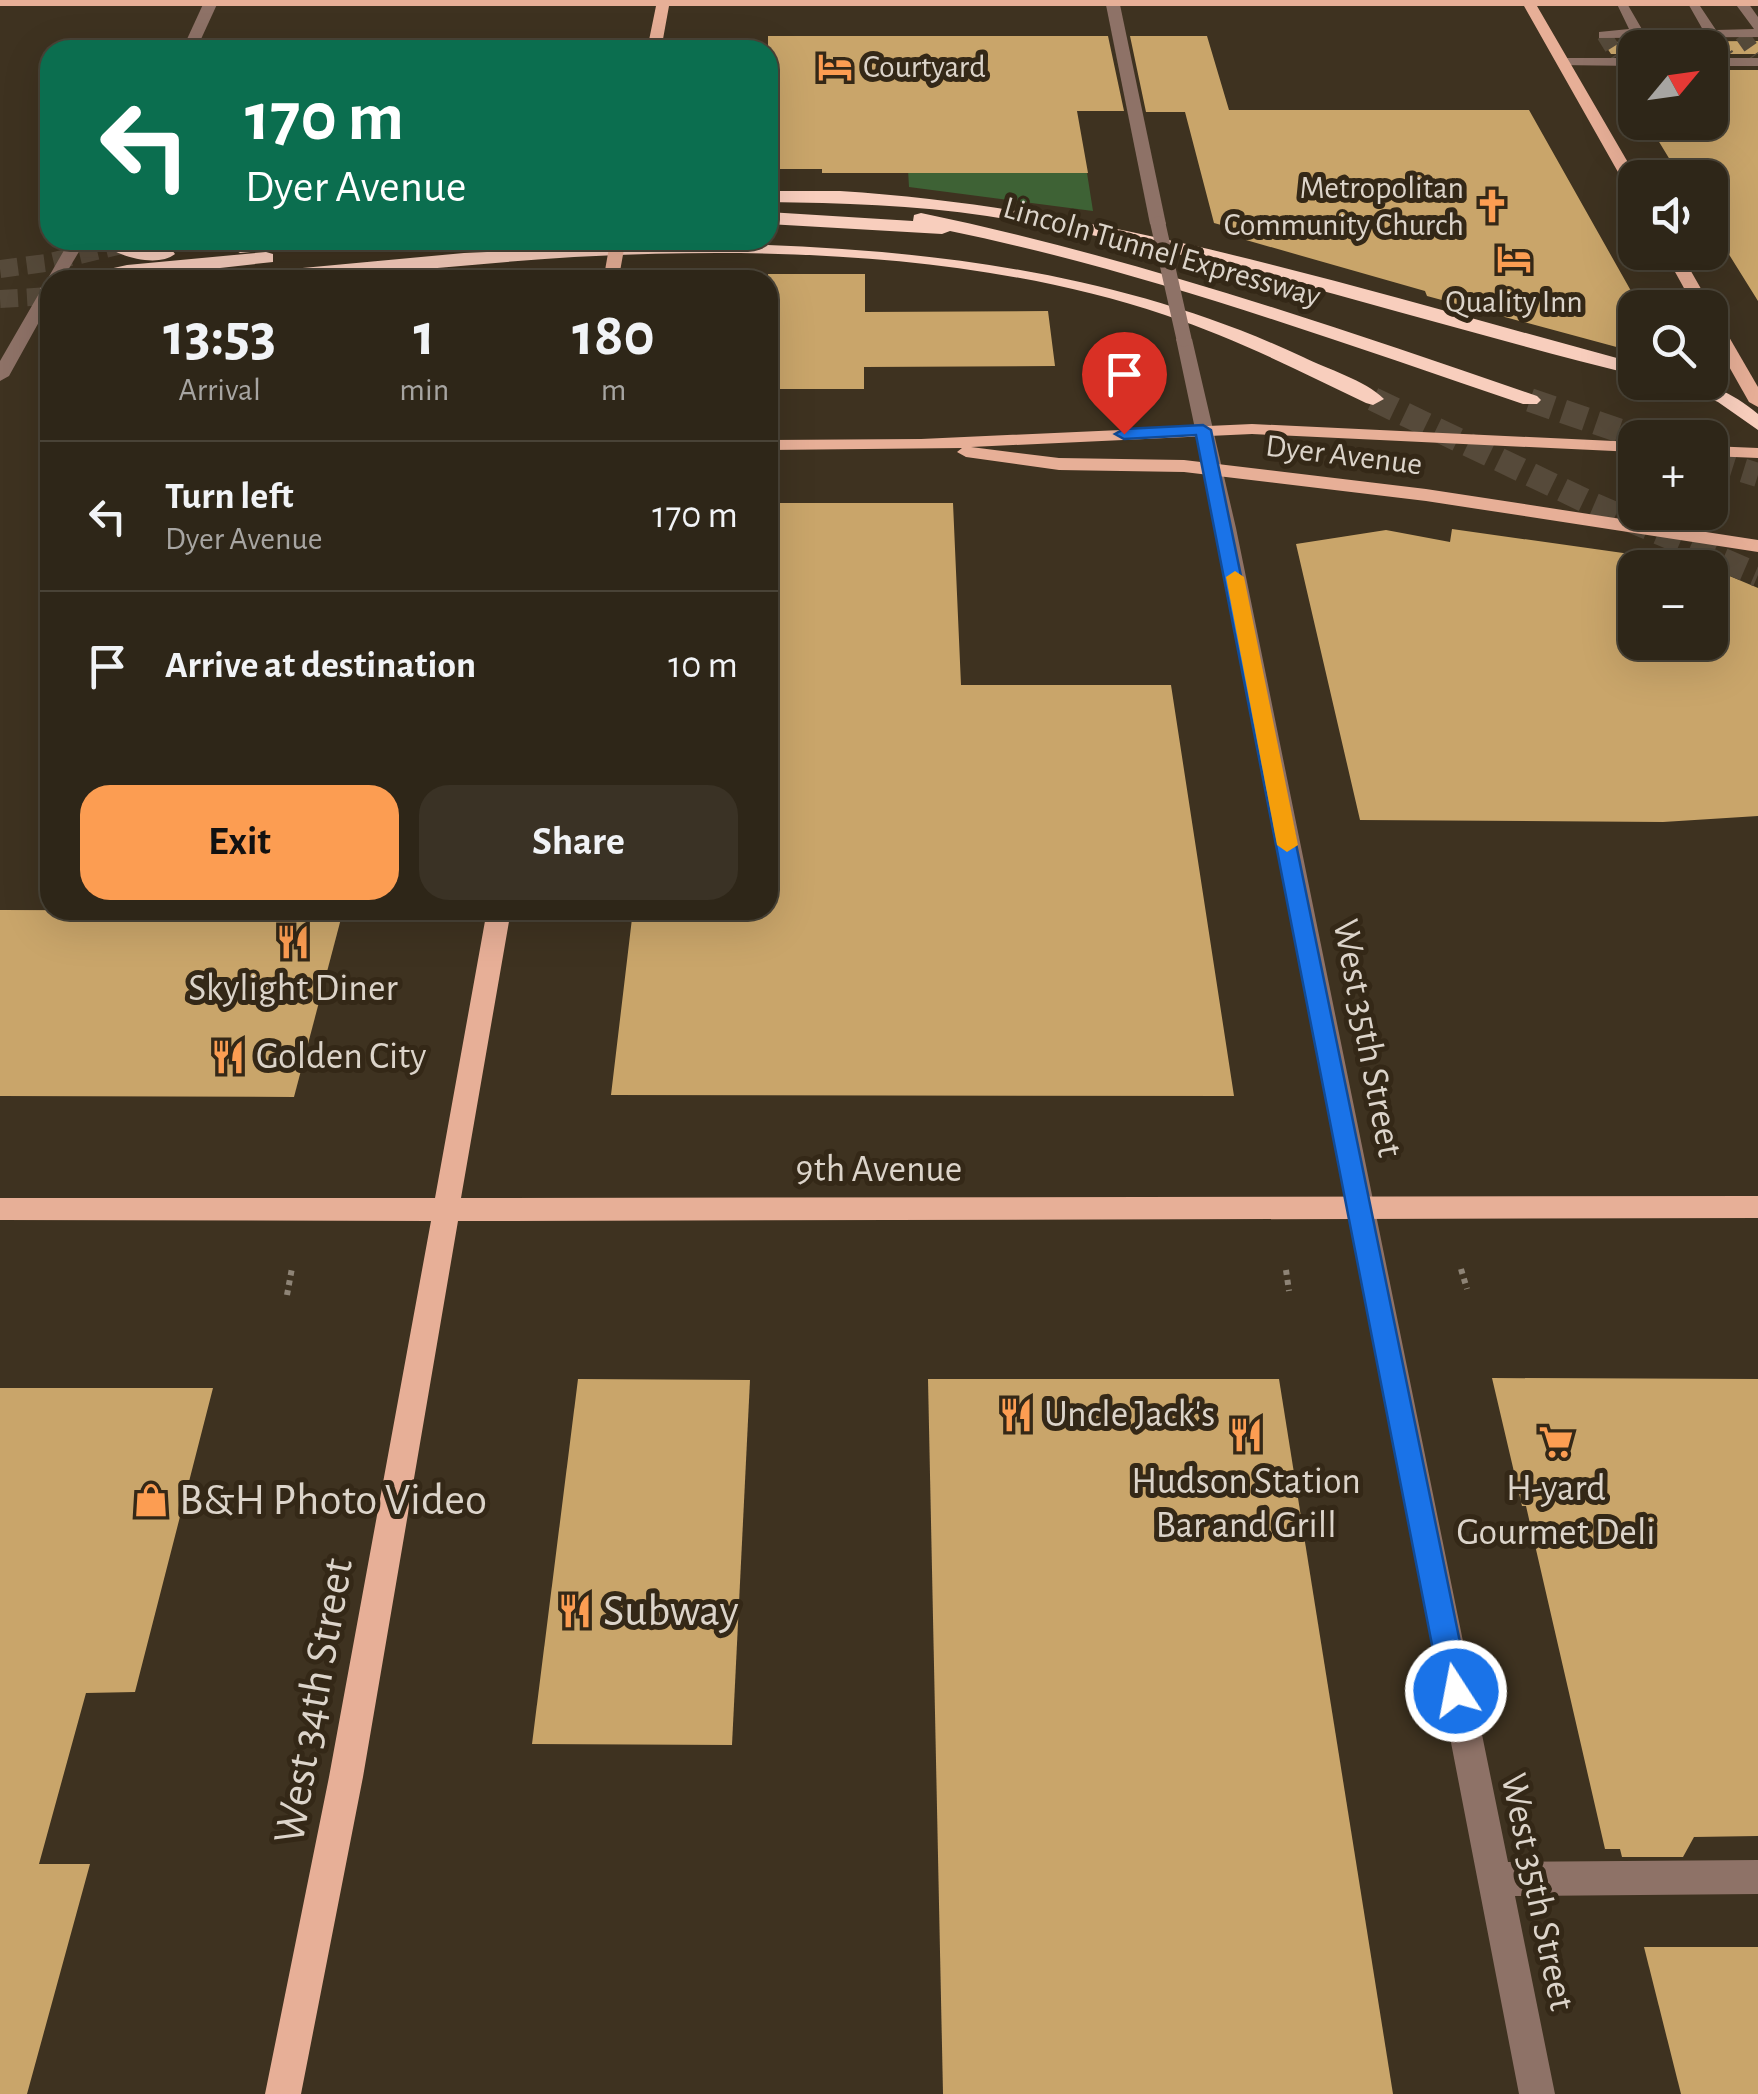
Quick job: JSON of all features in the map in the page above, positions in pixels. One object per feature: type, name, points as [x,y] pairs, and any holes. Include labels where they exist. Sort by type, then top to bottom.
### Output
[{"type":"highway","points":[[778,200],[858,196],[1012,212],[1221,258],[1618,364]]},
{"type":"highway","name":"Lincoln Tunnel Expressway","points":[[778,201],[975,229],[1152,273],[1530,400]]},
{"type":"highway","points":[[778,219],[975,229]]},
{"type":"highway","points":[[778,232],[880,243],[939,259]]},
{"type":"highway","points":[[128,250],[165,254],[208,250]]},
{"type":"highway","points":[[142,270],[350,250]]},
{"type":"highway","name":"Lincoln Tunnel Expressway","points":[[366,270],[597,252],[706,250]]},
{"type":"highway","name":"Lincoln Tunnel Expressway","points":[[778,250],[939,259],[1083,286],[1149,304],[1274,352],[1373,399]]},
{"type":"highway","points":[[1728,400],[1758,424]]},
{"type":"main road","points":[[656,40],[663,1]]},
{"type":"main road","points":[[1528,1],[1619,160]]},
{"type":"main road","points":[[0,2],[1758,2]]},
{"type":"main road","points":[[1728,350],[1758,402]]},
{"type":"main road","name":"Dyer Avenue","points":[[778,445],[922,444],[1203,430],[1618,446]]},
{"type":"main road","name":"Dyer Avenue","points":[[922,444],[1011,460],[1212,469],[1446,498],[1758,546]]},
{"type":"main road","points":[[1728,452],[1758,453]]},
{"type":"main road","name":"West 34th Street","points":[[284,2094],[350,1758],[497,920]]},
{"type":"main road","name":"9th Avenue","points":[[0,1208],[1359,1204],[1758,1207]]},
{"type":"street","points":[[194,40],[212,1]]},
{"type":"street","name":"West 35th Street","points":[[1112,1],[1212,469],[1537,2094]]},
{"type":"street","points":[[1620,2],[1637,30]]},
{"type":"street","points":[[1691,2],[1710,30]]},
{"type":"street","points":[[1728,34],[1758,29],[1741,2]]},
{"type":"street","points":[[1604,35],[1618,35]]},
{"type":"street","points":[[1728,59],[1758,58]]},
{"type":"street","points":[[1563,62],[1618,60]]},
{"type":"street","points":[[0,376],[40,306]]},
{"type":"street","points":[[1493,1879],[1758,1876]]},
{"type":"path","points":[[287,1294],[292,1268]]},
{"type":"path","points":[[1462,1269],[1466,1289]]},
{"type":"path","points":[[1286,1270],[1290,1292]]},
{"type":"green space","points":[[907,152],[944,173],[1087,173],[1093,211],[909,187]]},
{"type":"building","points":[[768,36],[1108,36],[1124,111],[1077,111],[1088,173],[822,173],[822,169],[778,169],[778,40],[768,40]]},
{"type":"building","points":[[1130,36],[1207,36],[1229,110],[1529,110],[1630,290],[1618,290],[1618,347],[1427,296],[1425,291],[1246,240],[1243,231],[1214,223],[1185,112],[1146,112]]},
{"type":"building","points":[[1728,41],[1758,41],[1758,54],[1728,54]]},
{"type":"building","points":[[1603,42],[1618,42],[1618,54],[1611,54]]},
{"type":"building","points":[[1728,70],[1758,70],[1758,301],[1728,253],[1728,160],[1670,160],[1658,140],[1728,140]]},
{"type":"building","points":[[778,274],[865,274],[865,312],[1048,311],[1055,366],[864,367],[864,389],[778,389]]},
{"type":"building","points":[[778,503],[953,503],[961,685],[1171,685],[1234,1096],[611,1095],[632,920],[778,920]]},
{"type":"building","points":[[1452,529],[1618,552],[1618,660],[1728,660],[1728,575],[1758,588],[1758,816],[1663,822],[1360,820],[1296,544],[1386,530],[1450,542]]},
{"type":"building","points":[[0,910],[40,910],[40,920],[341,920],[294,1097],[0,1096]]},
{"type":"building","points":[[1492,1378],[1758,1379],[1758,1836],[1694,1837],[1683,1857],[1622,1857],[1620,1849],[1605,1849],[1526,1506],[1522,1506]]},
{"type":"building","points":[[578,1379],[750,1380],[732,1745],[532,1744]]},
{"type":"building","points":[[928,1379],[1279,1379],[1393,2094],[943,2094]]},
{"type":"building","points":[[0,1388],[213,1388],[135,1692],[86,1693],[39,1864],[90,1864],[27,2094],[0,2094]]},
{"type":"building","points":[[1644,1947],[1758,1947],[1758,2094],[1681,2094]]},
{"type":"tunnel","points":[[1604,35],[1617,56]]},
{"type":"tunnel","points":[[1742,35],[1756,55]]},
{"type":"tunnel","points":[[0,269],[101,250]]},
{"type":"tunnel","points":[[0,299],[40,297]]},
{"type":"tunnel","points":[[1373,399],[1592,504],[1758,575]]},
{"type":"tunnel","points":[[1530,400],[1618,430]]},
{"type":"tunnel","points":[[1728,466],[1758,475]]},
{"type":"slow traffic","points":[[1235,577],[1287,845]]},
{"type":"place","name":"Courtyard","points":[[835,67]]},
{"type":"place","name":"Metropolitan Community Church","points":[[1492,206]]},
{"type":"place","name":"Quality Inn","points":[[1514,259]]},
{"type":"place","name":"Skylight Diner","points":[[293,942]]},
{"type":"place","name":"Golden City","points":[[228,1057]]},
{"type":"place","name":"Uncle Jack's","points":[[1016,1415]]},
{"type":"place","name":"Hudson Station Bar and Grill","points":[[1246,1435]]},
{"type":"place","name":"H-yard Gourmet Deli","points":[[1556,1442]]},
{"type":"place","name":"B&H Photo Video","points":[[151,1500]]},
{"type":"place","name":"Subway","points":[[575,1611]]},
{"type":"route","points":[[1124,434],[1203,430],[1226,528],[1456,1691]]}]
